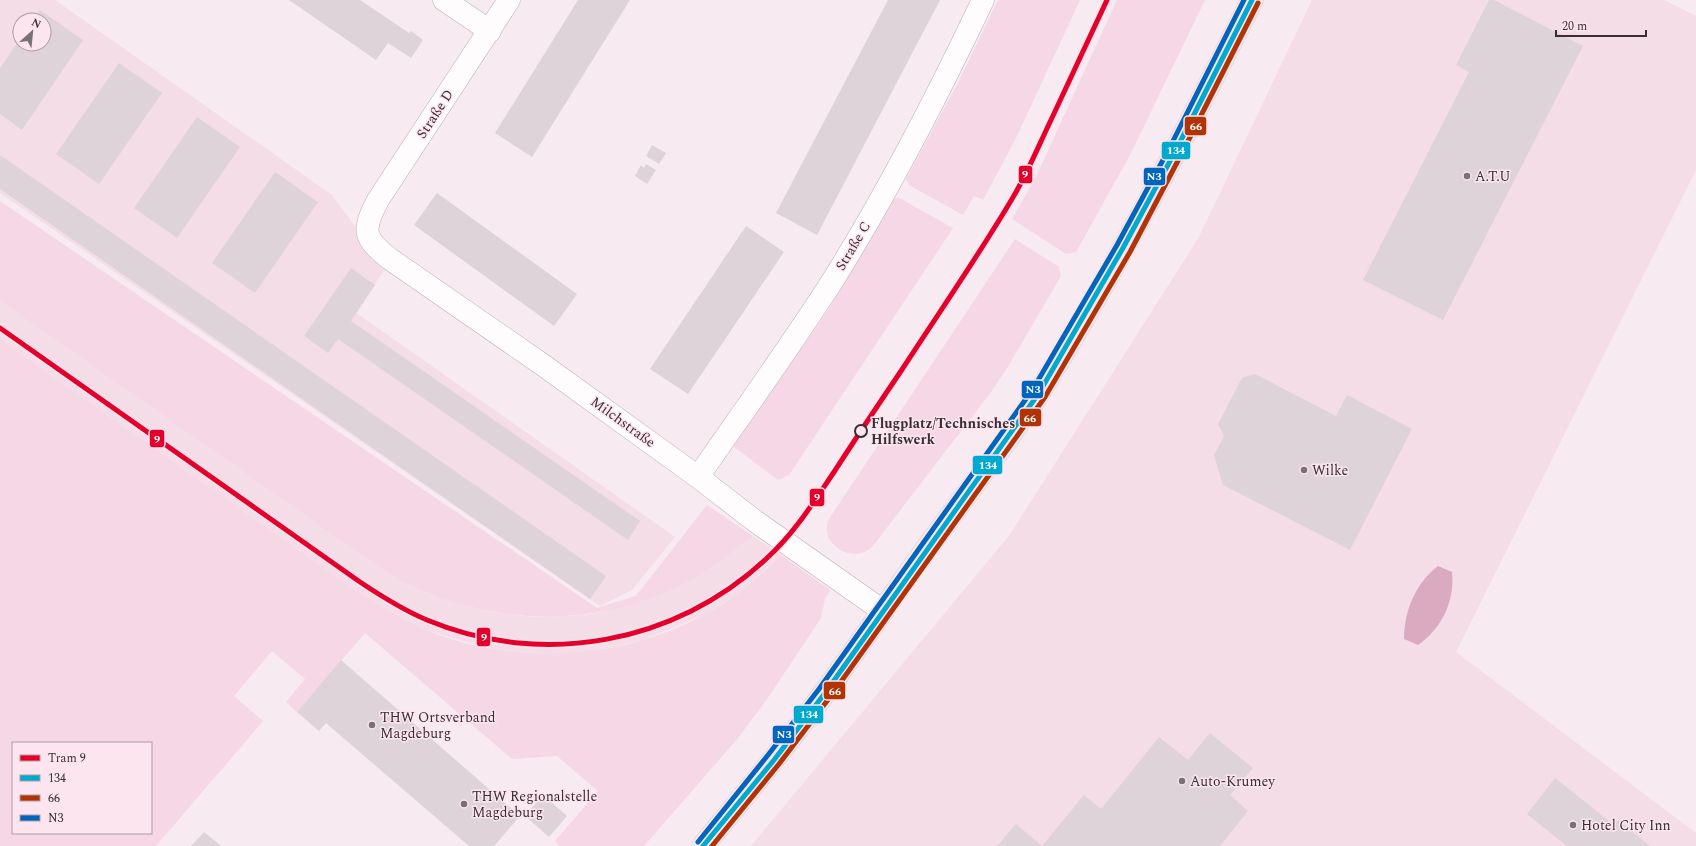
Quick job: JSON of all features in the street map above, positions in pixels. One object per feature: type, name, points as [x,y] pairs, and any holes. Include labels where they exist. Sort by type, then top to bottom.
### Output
[{"type":"main road","points":[[703,846],[795,732],[883,611],[920,557],[1017,426],[1060,358],[1175,154],[1252,0]]},
{"type":"street","points":[[444,0],[490,31]]},
{"type":"street","name":"Straße D","points":[[367,231],[368,220],[378,200],[509,0]]},
{"type":"street","name":"Straße C","points":[[698,477],[785,352],[855,244],[894,176],[962,46],[984,0]]},
{"type":"street","name":"Milchstraße","points":[[367,231],[375,247],[390,259],[543,364],[698,477],[755,521],[883,611]]},
{"type":"shaded area","points":[[0,0],[55,0],[332,195],[386,268],[355,312],[675,537],[632,590],[600,606],[0,193]]},
{"type":"shaded area","points":[[998,0],[1080,0],[1016,138],[983,200],[974,196],[963,215],[909,185],[906,179],[959,81]]},
{"type":"shaded area","points":[[1117,0],[1205,0],[1130,155],[1076,252],[1066,254],[1012,219],[1036,177]]},
{"type":"shaded area","points":[[1312,0],[1664,0],[1696,16],[1696,170],[1456,652],[1696,833],[1696,846],[751,846],[1009,536],[1199,237]]},
{"type":"shaded area","points":[[899,198],[953,228],[789,475],[778,480],[733,446],[827,312],[894,199]]},
{"type":"shaded area","points":[[0,201],[597,608],[636,596],[707,505],[753,536],[706,571],[686,583],[645,600],[615,609],[584,614],[553,616],[522,615],[491,611],[460,604],[423,591],[374,564],[0,301]]},
{"type":"shaded area","points":[[1015,239],[1059,267],[1061,276],[1009,365],[991,392],[872,547],[864,552],[855,554],[847,553],[839,549],[832,544],[828,536],[827,528],[829,519]]},
{"type":"shaded area","points":[[0,301],[374,564],[429,594],[469,607],[498,613],[533,617],[573,616],[597,613],[642,601],[675,588],[711,568],[753,536],[781,555],[740,592],[706,614],[643,640],[612,647],[580,653],[555,654],[518,652],[486,648],[423,629],[392,614],[358,592],[0,339]]},
{"type":"shaded area","points":[[0,339],[358,592],[390,612],[424,629],[472,645],[521,652],[554,653],[588,651],[620,646],[653,637],[684,625],[713,610],[746,587],[781,555],[830,590],[825,599],[821,618],[765,702],[738,738],[644,846],[560,846],[555,841],[598,791],[557,756],[512,759],[365,633],[297,712],[286,702],[305,679],[272,651],[234,696],[263,721],[156,846],[0,846]]},
{"type":"shaded area","points":[[1438,566],[1452,572],[1449,603],[1440,622],[1418,645],[1404,639],[1406,618],[1413,598],[1423,580]]},
{"type":"building","points":[[289,0],[360,0],[409,33],[411,31],[423,40],[411,58],[388,43],[376,60]]},
{"type":"building","points":[[578,0],[630,0],[532,157],[495,133]]},
{"type":"building","points":[[888,0],[940,0],[817,235],[776,213]]},
{"type":"building","name":"A.T.U","points":[[1489,0],[1494,0],[1583,46],[1443,320],[1363,280],[1469,72],[1456,65]]},
{"type":"building","points":[[52,18],[83,40],[22,130],[0,114],[0,68],[12,51],[12,52],[52,52]]},
{"type":"building","points":[[119,63],[162,93],[99,184],[56,154]]},
{"type":"building","points":[[197,117],[240,147],[177,238],[134,208]]},
{"type":"building","points":[[652,145],[666,153],[659,164],[646,156]]},
{"type":"building","points":[[0,155],[606,576],[590,599],[0,189]]},
{"type":"building","points":[[646,164],[656,170],[647,184],[635,176],[641,165],[644,168]]},
{"type":"building","points":[[275,172],[318,202],[255,293],[212,263]]},
{"type":"building","points":[[437,193],[577,294],[554,326],[414,225]]},
{"type":"building","points":[[746,226],[784,252],[688,394],[650,369]]},
{"type":"building","points":[[351,268],[375,285],[351,321],[640,521],[628,540],[338,339],[328,353],[304,336]]},
{"type":"building","name":"Wilke","points":[[1255,374],[1336,416],[1347,395],[1412,429],[1350,550],[1223,485],[1214,455],[1224,436],[1218,424],[1242,378]]},
{"type":"building","points":[[341,660],[520,816],[494,846],[469,846],[326,723],[319,731],[297,712]]},
{"type":"building","name":"Auto-Krumey","points":[[1210,733],[1253,768],[1230,795],[1248,811],[1220,846],[1042,846],[1084,795],[1101,809],[1159,737],[1188,760]]},
{"type":"building","points":[[1555,778],[1614,825],[1618,820],[1650,846],[1567,846],[1527,814]]},
{"type":"building","points":[[543,795],[567,816],[549,837],[525,816]]},
{"type":"building","points":[[1016,824],[1042,846],[997,846]]},
{"type":"building","points":[[204,832],[221,846],[191,846]]},
{"type":"tram line","name":"9","points":[[0,328],[360,582],[409,612],[427,620],[471,635],[516,643],[561,644],[606,639],[649,628],[691,611],[730,588],[766,559],[803,518],[957,286],[1012,199],[1023,180],[1107,0]]},
{"type":"transit line","name":"N3","points":[[698,842],[819,689],[1033,389],[1117,245],[1170,147],[1244,0]]},
{"type":"transit line","name":"134","points":[[703,846],[774,760],[825,693],[1039,393],[1123,248],[1176,150],[1252,0]]},
{"type":"transit line","name":"66","points":[[712,846],[779,764],[830,697],[1045,397],[1130,252],[1258,3]]},
{"type":"place","name":"A.T.U","points":[[1467,176]]},
{"type":"place","name":"Flugplatz/Technisches Hilfswerk","points":[[861,431]]},
{"type":"place","name":"Wilke","points":[[1304,470]]},
{"type":"place","name":"THW Ortsverband Magdeburg","points":[[372,725]]},
{"type":"place","name":"Auto-Krumey","points":[[1182,781]]},
{"type":"place","name":"THW Regionalstelle Magdeburg","points":[[464,804]]},
{"type":"place","name":"Hotel City Inn","points":[[1573,825]]}]
